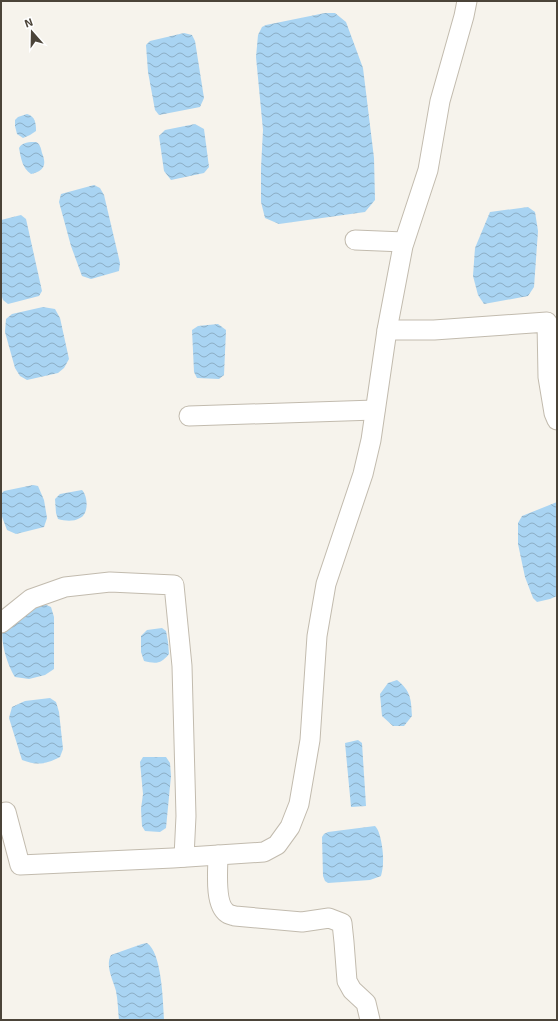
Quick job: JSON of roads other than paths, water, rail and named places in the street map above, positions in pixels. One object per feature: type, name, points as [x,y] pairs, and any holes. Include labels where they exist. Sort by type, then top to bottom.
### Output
[{"type":"street","points":[[6,812],[20,865],[264,852],[277,846],[290,827],[299,804],[310,740],[317,636],[326,584],[363,474],[371,440],[387,330],[404,242],[428,170],[440,100],[467,1]]},
{"type":"street","points":[[355,240],[404,242]]},
{"type":"street","points":[[387,330],[434,330],[547,322],[548,377],[554,413],[557,420]]},
{"type":"street","points":[[189,416],[375,410]]},
{"type":"street","points":[[1,623],[31,599],[65,587],[110,582],[174,585],[182,666],[186,816],[184,857]]},
{"type":"street","points":[[218,855],[217,887],[219,900],[227,914],[302,922],[329,918],[342,923],[348,981],[352,990],[366,1003],[370,1020]]},
{"type":"water","points":[[325,13],[335,13],[346,22],[363,68],[374,158],[375,200],[365,212],[279,224],[265,218],[261,202],[263,130],[256,57],[258,35],[262,27],[266,25]]},
{"type":"water","points":[[184,33],[192,35],[195,41],[204,98],[200,107],[159,115],[155,110],[148,72],[146,45],[150,41]]},
{"type":"water","points":[[27,114],[32,116],[36,125],[36,131],[23,138],[17,134],[15,120],[18,117]]},
{"type":"water","points":[[195,124],[204,129],[209,167],[204,173],[171,180],[164,171],[159,136],[165,130]]},
{"type":"water","points":[[36,142],[41,148],[44,164],[42,169],[31,174],[24,166],[19,148],[24,143]]},
{"type":"water","points":[[94,185],[100,188],[104,195],[120,263],[119,271],[91,279],[82,276],[71,246],[59,202],[61,194]]},
{"type":"water","points":[[528,207],[535,212],[538,231],[534,287],[528,296],[484,304],[478,295],[473,276],[475,248],[490,212]]},
{"type":"water","points":[[21,215],[26,219],[42,291],[39,296],[8,304],[3,300],[1,294],[1,220]]},
{"type":"water","points":[[43,307],[55,309],[60,318],[69,359],[64,368],[58,373],[27,380],[20,376],[15,368],[5,332],[6,319],[12,314]]},
{"type":"water","points":[[218,324],[226,330],[224,375],[219,379],[197,378],[194,372],[192,330],[198,326]]},
{"type":"water","points":[[33,485],[38,486],[44,500],[47,518],[44,527],[16,534],[7,530],[1,514],[2,493],[4,491]]},
{"type":"water","points":[[82,490],[87,505],[83,516],[72,521],[58,519],[55,499],[60,494]]},
{"type":"water","points":[[557,502],[557,596],[537,602],[533,598],[525,577],[518,544],[518,523],[522,516]]},
{"type":"water","points":[[44,604],[51,607],[54,617],[54,669],[45,675],[29,679],[15,677],[9,666],[5,652],[2,639],[3,627],[23,612]]},
{"type":"water","points":[[162,628],[166,631],[169,654],[163,660],[158,662],[152,663],[144,661],[141,652],[141,636],[147,630]]},
{"type":"water","points":[[397,680],[408,692],[411,700],[412,716],[404,726],[393,726],[382,716],[380,694],[388,683]]},
{"type":"water","points":[[50,698],[56,702],[59,712],[63,749],[60,757],[37,764],[22,760],[9,718],[12,707],[25,701]]},
{"type":"water","points":[[358,740],[362,743],[366,806],[351,807],[345,743]]},
{"type":"water","points":[[143,757],[166,757],[170,763],[171,776],[166,828],[160,832],[145,831],[142,826],[141,809],[143,794],[140,762]]},
{"type":"water","points":[[375,826],[379,833],[382,849],[383,865],[381,876],[370,880],[328,883],[325,881],[323,876],[322,837],[324,834],[328,832]]},
{"type":"water","points":[[147,943],[152,948],[159,967],[164,1020],[119,1020],[117,995],[109,968],[109,959],[111,955]]}]
